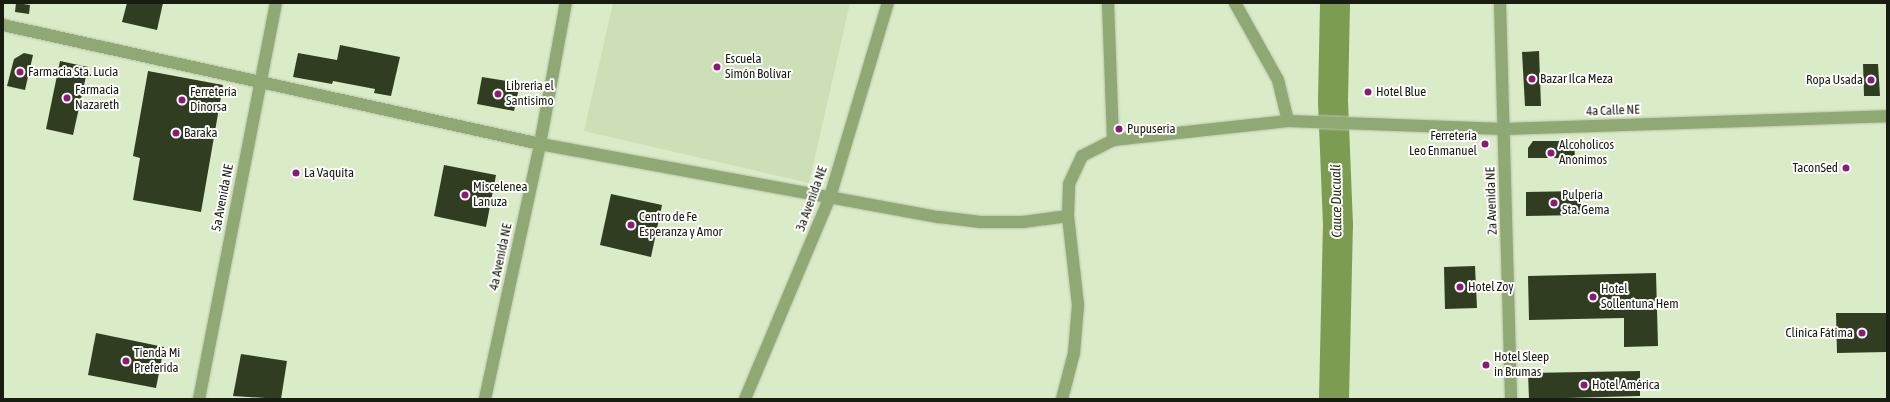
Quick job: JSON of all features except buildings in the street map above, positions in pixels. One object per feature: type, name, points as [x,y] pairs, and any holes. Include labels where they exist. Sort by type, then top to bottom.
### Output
[{"type":"street","name":"5a Avenida NE","points":[[199,399],[259,80],[276,3]]},
{"type":"street","name":"4a Avenida NE","points":[[485,399],[540,144],[566,3]]},
{"type":"street","name":"3a Avenida NE","points":[[745,399],[830,196],[888,3]]},
{"type":"street","points":[[1062,399],[1074,353],[1078,305],[1068,216],[1069,184],[1082,156],[1113,140],[1108,3]]},
{"type":"street","points":[[1234,3],[1278,80],[1288,121]]},
{"type":"street","name":"2a Avenida NE","points":[[1500,3],[1511,399]]},
{"type":"street","points":[[3,25],[259,80],[540,144],[981,222],[1023,222],[1068,216]]},
{"type":"street","name":"4a Calle NE","points":[[1113,140],[1288,121],[1504,129],[1887,116]]},
{"type":"shaded area","name":"Escuela Simón Bolívar","points":[[613,3],[850,3],[809,183],[584,131]]},
{"type":"waterway","name":"Cauce Ducualí","points":[[1334,399],[1338,225],[1333,100],[1335,3]]},
{"type":"place","name":"Escuela Simón Bolívar","points":[[717,67]]},
{"type":"place","name":"Farmacia Sta. Lucia","points":[[20,72]]},
{"type":"place","name":"Bazar Ilca Meza","points":[[1532,79]]},
{"type":"place","name":"Ropa Usada","points":[[1871,80]]},
{"type":"place","name":"Hotel Blue","points":[[1368,92]]},
{"type":"place","name":"Libreria el Santisimo","points":[[498,94]]},
{"type":"place","name":"Farmacia Nazareth","points":[[67,98]]},
{"type":"place","name":"Ferretería Dinorsa","points":[[182,100]]},
{"type":"place","name":"Pupuseria","points":[[1119,129]]},
{"type":"place","name":"Baraka","points":[[176,133]]},
{"type":"place","name":"Ferretería Leo Enmanuel","points":[[1485,144]]},
{"type":"place","name":"Alcoholicos Anonimos","points":[[1551,153]]},
{"type":"place","name":"TaconSed","points":[[1846,168]]},
{"type":"place","name":"La Vaquita","points":[[296,173]]},
{"type":"place","name":"Miscelenea Lanuza","points":[[465,195]]},
{"type":"place","name":"Pulpería Sta. Gema","points":[[1554,203]]},
{"type":"place","name":"Centro de Fe Esperanza y Amor","points":[[631,225]]},
{"type":"place","name":"Hotel Zoy","points":[[1460,287]]},
{"type":"place","name":"Hotel Sollentuna Hem","points":[[1593,297]]},
{"type":"place","name":"Clínica Fátima","points":[[1862,333]]},
{"type":"place","name":"Tienda Mi Preferida","points":[[126,361]]},
{"type":"place","name":"Hotel Sleep in Brumas","points":[[1486,365]]},
{"type":"place","name":"Hotel América","points":[[1584,385]]}]
